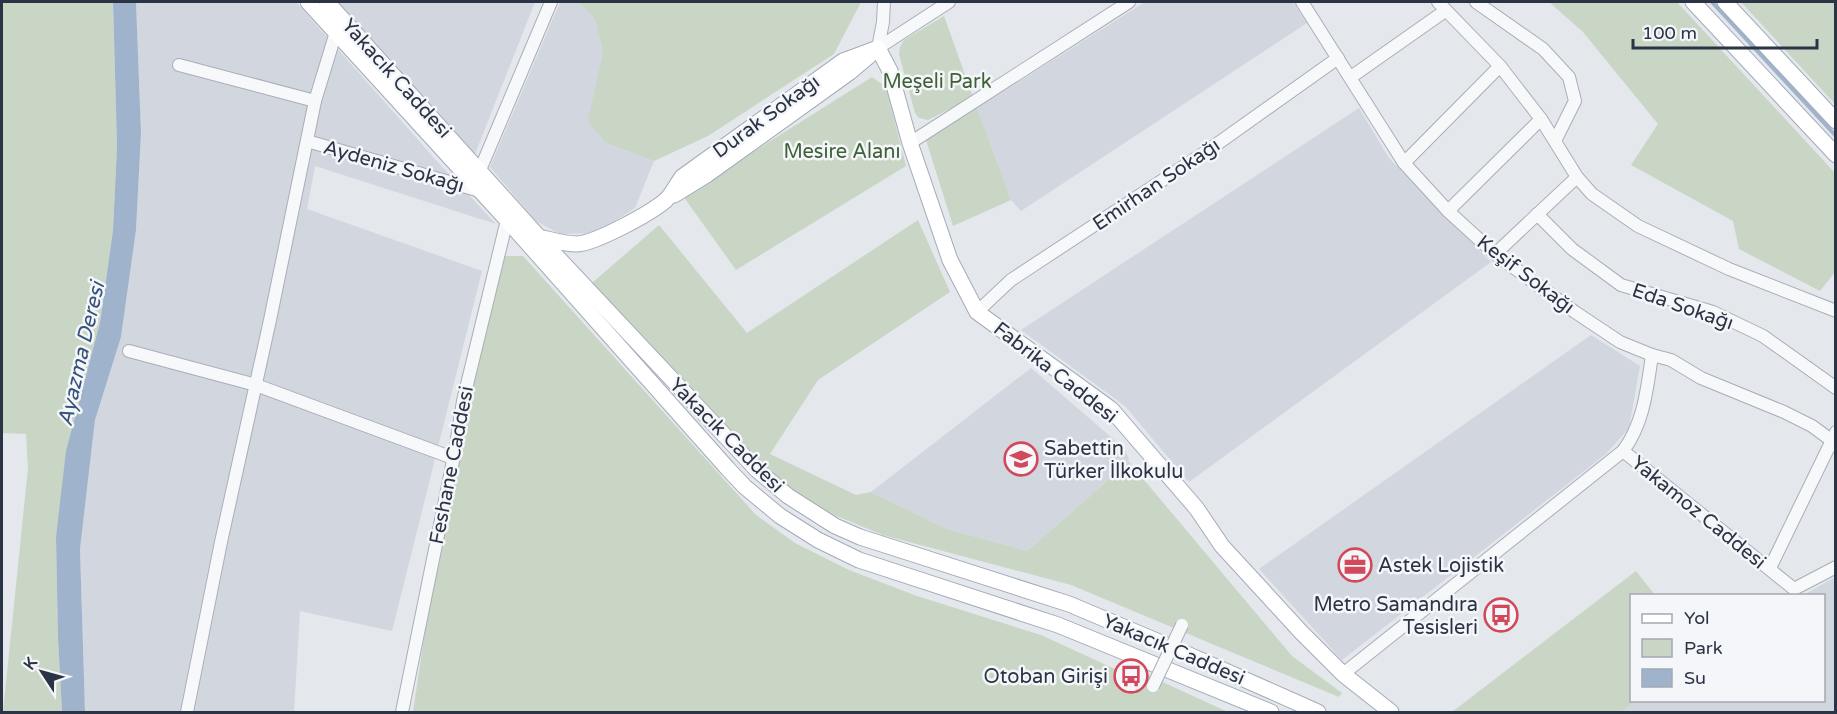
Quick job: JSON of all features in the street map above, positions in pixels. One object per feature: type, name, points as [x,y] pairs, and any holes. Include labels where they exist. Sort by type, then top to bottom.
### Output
[{"type":"main road","name":"Yakacık Caddesi","points":[[308,2],[507,220],[745,487],[780,516],[859,560],[1058,625],[1271,712]]},
{"type":"main road","name":"Yakacık Caddesi","points":[[327,2],[539,237],[757,470],[788,496],[834,526],[876,544],[1069,604],[1318,712]]},
{"type":"main road","points":[[1694,2],[1836,155]]},
{"type":"main road","points":[[1725,2],[1836,121]]},
{"type":"main road","name":"Fabrika Caddesi","points":[[878,48],[890,71],[910,143],[950,260],[978,312],[1111,410],[1197,509],[1222,546],[1301,632],[1343,674],[1391,712]]},
{"type":"main road","name":"Durak Sokağı","points":[[539,237],[578,244],[596,239],[626,225],[708,174],[831,86],[878,48]]},
{"type":"street","points":[[480,170],[551,2]]},
{"type":"street","points":[[878,48],[884,2]]},
{"type":"street","name":"Durak Sokağı","points":[[878,48],[949,2]]},
{"type":"street","points":[[910,143],[1129,2]]},
{"type":"street","name":"Keşif Sokağı","points":[[1302,2],[1404,163],[1448,211],[1496,254],[1620,342],[1652,356],[1671,360],[1701,378],[1784,412],[1834,439]]},
{"type":"street","points":[[1476,2],[1543,49],[1569,77],[1575,101],[1555,141]]},
{"type":"street","points":[[1351,76],[1442,6],[1500,66],[1592,194],[1638,226],[1729,269],[1836,311]]},
{"type":"street","points":[[187,712],[315,101],[336,32]]},
{"type":"street","name":"Emirhan Sokağı","points":[[978,312],[1011,280],[1210,149],[1338,58]]},
{"type":"street","points":[[179,65],[315,101]]},
{"type":"street","points":[[1404,163],[1500,66]]},
{"type":"street","points":[[1448,211],[1541,120]]},
{"type":"street","name":"Aydeniz Sokağı","points":[[307,141],[480,191]]},
{"type":"street","points":[[1496,254],[1578,177]]},
{"type":"street","name":"Eda Sokağı","points":[[1537,214],[1572,249],[1621,285],[1667,297],[1723,316],[1763,336],[1836,388]]},
{"type":"street","name":"Feshane Caddesi","points":[[402,712],[463,401],[507,220]]},
{"type":"street","points":[[129,351],[256,386],[453,458]]},
{"type":"street","points":[[1343,674],[1623,451],[1632,439],[1645,405],[1652,356]]},
{"type":"street","points":[[1770,568],[1834,439]]},
{"type":"street","name":"Yakamoz Caddesi","points":[[1623,451],[1794,589],[1836,567]]},
{"type":"street","points":[[1154,686],[1182,625]]},
{"type":"shaded area","points":[[136,2],[296,2],[435,159],[496,224],[315,166],[307,209],[482,271],[392,631],[300,611],[294,712],[85,712],[80,549],[95,420],[121,337],[136,230],[141,133]]},
{"type":"shaded area","points":[[337,2],[535,2],[475,154]]},
{"type":"shaded area","points":[[560,2],[578,2],[595,19],[603,53],[599,79],[606,143],[654,161],[635,208],[596,233],[560,234],[536,221],[490,167]]},
{"type":"shaded area","points":[[1145,2],[1293,2],[1307,23],[1021,211],[1011,200],[977,108]]},
{"type":"shaded area","points":[[1359,108],[1389,158],[1491,262],[1189,482],[1125,406],[1021,330]]},
{"type":"shaded area","points":[[1591,335],[1640,366],[1629,428],[1606,454],[1342,660],[1259,569]]},
{"type":"shaded area","name":"Sabettin Türker İlkokulu","points":[[1031,368],[1123,448],[1129,462],[1027,551],[947,529],[871,492]]},
{"type":"shaded area","points":[[1835,577],[1835,712],[1621,712],[1635,702],[1825,702],[1825,594],[1806,594]]},
{"type":"green space","points":[[2,2],[113,2],[117,147],[113,230],[100,323],[56,537],[62,712],[3,712],[28,468],[26,434],[2,433]]},
{"type":"green space","points":[[578,2],[861,2],[834,54],[708,136],[654,161],[606,143],[588,121],[603,53],[595,19]]},
{"type":"green space","points":[[1549,2],[1677,2],[1835,173],[1835,272],[1820,291],[1739,249],[1733,221],[1631,165],[1658,124],[1583,32]]},
{"type":"green space","points":[[1741,2],[1835,2],[1835,104]]},
{"type":"green space","name":"Meşeli Park","points":[[944,16],[973,97],[928,120],[919,118],[915,113],[899,54],[900,47],[904,40]]},
{"type":"green space","name":"Mesire Alanı","points":[[872,77],[886,87],[906,166],[736,270],[683,196]]},
{"type":"green space","points":[[977,108],[1011,200],[953,226],[926,140]]},
{"type":"green space","points":[[918,220],[950,292],[818,380],[770,454],[856,495],[871,492],[947,529],[1027,551],[1129,462],[1292,656],[1342,693],[1339,697],[1071,585],[883,535],[822,510],[775,477],[592,283],[659,225],[747,333]]},
{"type":"green space","points":[[503,256],[523,256],[756,515],[795,543],[849,570],[917,596],[1041,635],[1128,675],[1145,674],[1228,712],[413,712],[444,503]]},
{"type":"green space","points":[[1636,571],[1654,594],[1630,594],[1630,702],[1635,702],[1621,712],[1452,712]]},
{"type":"water","points":[[113,2],[136,2],[141,133],[136,230],[121,337],[95,420],[80,549],[85,712],[62,712],[56,537],[66,451],[100,323],[113,230],[117,147]]},
{"type":"waterway","points":[[1712,2],[1836,136]]},
{"type":"place","name":"Sabettin Türker İlkokulu","points":[[1021,459]]},
{"type":"place","name":"Astek Lojistik","points":[[1355,565]]},
{"type":"place","name":"Metro Samandıra Tesisleri","points":[[1501,615]]},
{"type":"place","name":"Otoban Girişi","points":[[1131,676]]},
{"type":"water label","name":"Ayazma Deresi","points":[[81,354]]}]
